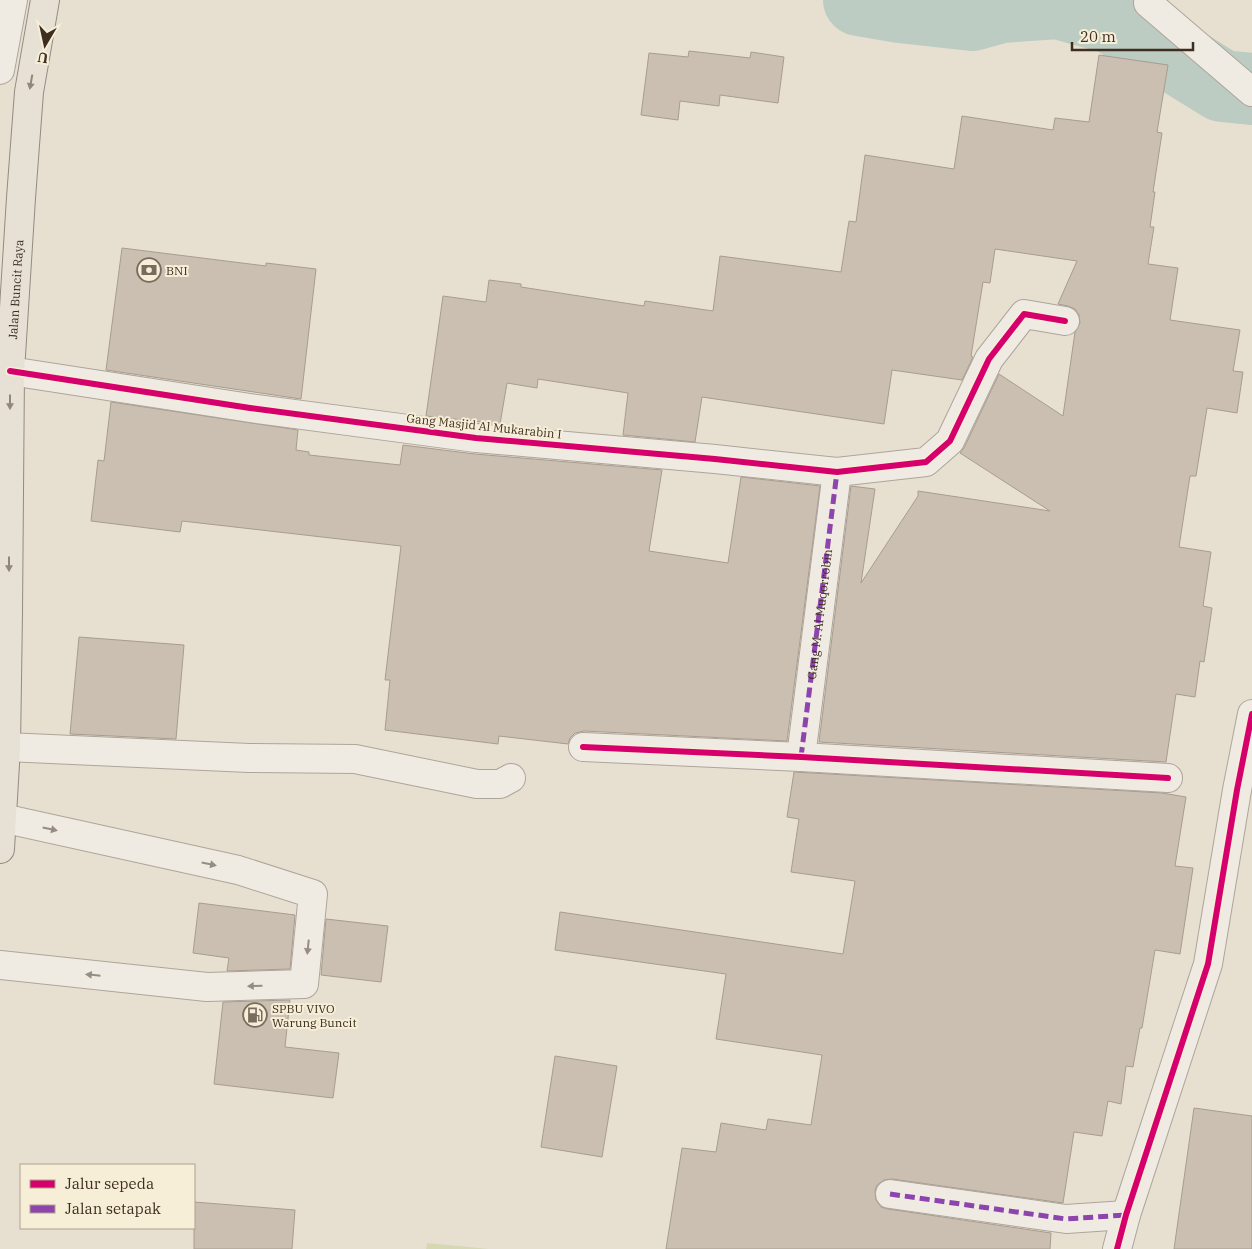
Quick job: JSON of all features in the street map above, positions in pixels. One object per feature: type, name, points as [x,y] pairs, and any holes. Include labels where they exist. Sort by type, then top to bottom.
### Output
[{"type":"main road","name":"Jalan Buncit Raya","points":[[0,850],[6,747],[10,371],[29,92],[46,0]]},
{"type":"street","points":[[0,70],[13,0]]},
{"type":"street","points":[[1148,3],[1252,92]]},
{"type":"street","name":"Gang Masjid Al Mukarabin I","points":[[10,371],[250,408],[476,438],[715,459],[837,472],[926,462],[950,441],[989,359],[1024,314],[1064,321]]},
{"type":"street","name":"Gang M. Al Muqorrobin","points":[[801,757],[837,472]]},
{"type":"street","points":[[1117,1249],[1126,1215],[1208,964],[1237,790],[1252,714]]},
{"type":"street","points":[[6,747],[249,758],[355,759],[476,784],[500,784],[511,778]]},
{"type":"street","points":[[583,747],[801,757],[1168,778]]},
{"type":"street","points":[[0,965],[206,987],[304,984],[313,894],[238,870],[2,818]]},
{"type":"street","points":[[890,1194],[1066,1219],[1126,1215]]},
{"type":"green space","points":[[427,1243],[489,1249],[426,1249]]},
{"type":"building","points":[[689,51],[750,58],[751,52],[784,57],[778,103],[720,95],[719,106],[680,101],[678,120],[641,115],[649,53],[688,57]]},
{"type":"building","points":[[1099,55],[1168,65],[1157,132],[1162,133],[1153,192],[1155,192],[1150,227],[1154,227],[1148,264],[1178,268],[1170,320],[1240,330],[1233,371],[1243,372],[1237,413],[1207,408],[1196,476],[1190,476],[1179,547],[1211,552],[1203,606],[1212,608],[1204,662],[1200,661],[1195,697],[1176,694],[1166,762],[819,742],[851,486],[875,489],[861,583],[918,496],[918,491],[1050,511],[960,453],[999,374],[1063,416],[1075,332],[1080,323],[1079,315],[1075,309],[1058,304],[1077,261],[995,249],[990,283],[983,282],[971,356],[973,357],[962,380],[892,370],[884,424],[702,397],[695,442],[623,435],[628,393],[538,379],[537,388],[507,383],[500,424],[426,416],[443,296],[486,302],[489,280],[521,284],[521,287],[644,306],[645,301],[713,311],[720,256],[841,272],[849,221],[856,222],[865,155],[954,169],[962,116],[1053,130],[1055,118],[1089,122]]},
{"type":"building","points":[[122,248],[266,266],[266,263],[316,269],[301,399],[106,370]]},
{"type":"building","points":[[111,402],[298,430],[296,450],[309,452],[309,455],[400,465],[403,445],[475,454],[662,470],[649,551],[728,563],[741,477],[820,486],[787,741],[584,731],[575,733],[570,738],[568,744],[499,736],[498,744],[385,730],[390,680],[385,680],[401,546],[182,521],[180,532],[91,521],[98,460],[104,461]]},
{"type":"building","points":[[79,637],[184,645],[176,739],[70,734]]},
{"type":"building","points":[[794,772],[1162,793],[1186,797],[1175,866],[1193,868],[1180,954],[1155,950],[1142,1028],[1140,1028],[1133,1067],[1126,1066],[1121,1104],[1108,1101],[1102,1136],[1074,1132],[1063,1203],[892,1179],[884,1180],[877,1185],[875,1191],[876,1200],[881,1207],[888,1209],[1051,1233],[1050,1249],[666,1249],[682,1148],[716,1152],[721,1123],[766,1130],[768,1119],[811,1125],[822,1055],[716,1039],[726,974],[555,950],[560,912],[843,954],[855,881],[791,872],[799,819],[787,817]]},
{"type":"building","points":[[199,903],[295,915],[290,969],[227,971],[229,958],[193,953]]},
{"type":"building","points":[[326,919],[388,926],[381,982],[321,975]]},
{"type":"building","points":[[290,1000],[285,1047],[339,1053],[333,1098],[214,1084],[223,1002]]},
{"type":"building","points":[[555,1056],[617,1066],[602,1157],[541,1147]]},
{"type":"building","points":[[1194,1108],[1252,1116],[1252,1249],[1174,1249]]},
{"type":"building","points":[[195,1202],[295,1210],[292,1249],[194,1249]]},
{"type":"waterway","points":[[859,0],[900,7],[972,15],[1001,7],[1058,3],[1112,18],[1222,86],[1252,89]]},
{"type":"marked path","points":[[801,757],[837,472]]},
{"type":"marked path","points":[[890,1194],[1066,1219],[1126,1215]]},
{"type":"cycle path","points":[[10,371],[250,408],[476,438],[715,459],[837,472],[926,462],[950,441],[989,359],[1024,314],[1065,321]]},
{"type":"cycle path","points":[[1117,1249],[1126,1215],[1208,964],[1237,790],[1252,714]]},
{"type":"cycle path","points":[[583,747],[801,757],[1168,778]]},
{"type":"place","name":"BNI","points":[[149,270]]},
{"type":"place","name":"SPBU VIVO Warung Buncit","points":[[255,1015]]}]
